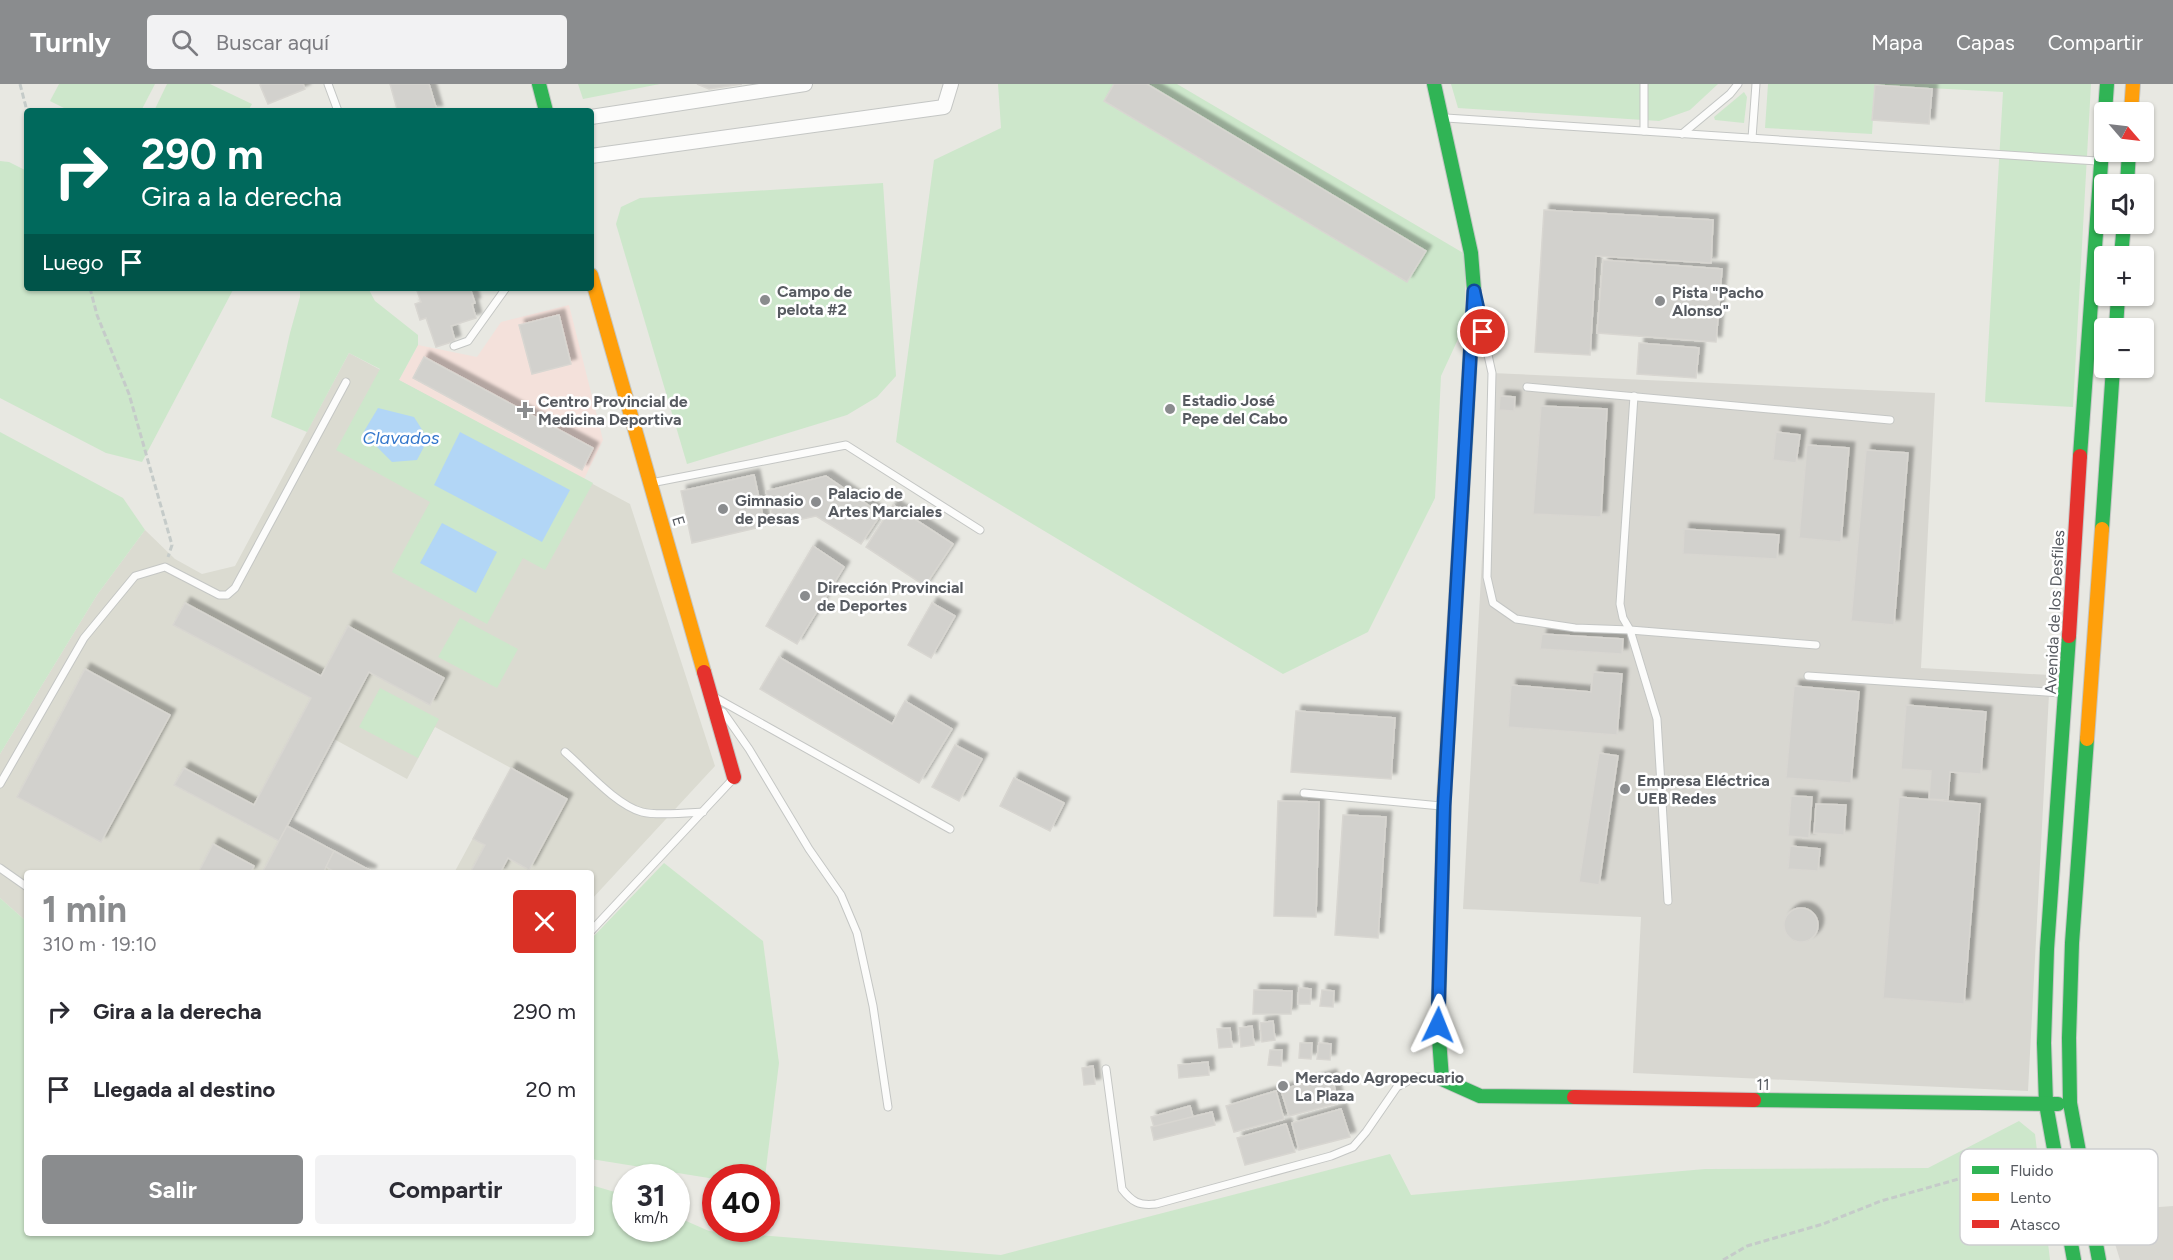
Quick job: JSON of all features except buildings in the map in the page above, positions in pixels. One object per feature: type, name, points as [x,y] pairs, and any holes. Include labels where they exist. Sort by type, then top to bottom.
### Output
[{"type":"main road","points":[[538,84],[545,108]]},
{"type":"main road","points":[[1434,84],[1471,253],[1474,291],[1444,806],[1435,1025],[1442,1079]]},
{"type":"main road","points":[[2106,102],[2107,84]]},
{"type":"main road","points":[[2132,102],[2133,84]]},
{"type":"main road","name":"Avenida de los Desfiles","points":[[2055,1149],[2046,1104],[2043,1043],[2047,949],[2102,162]]},
{"type":"main road","name":"E","points":[[594,289],[734,777]]},
{"type":"main road","points":[[2078,1149],[2070,1104],[2069,1038],[2072,955],[2112,378]]},
{"type":"main road","points":[[2066,694],[2089,695]]},
{"type":"main road","name":"11","points":[[1442,1079],[1480,1096],[2070,1104]]},
{"type":"main road","name":"Avenida de los Desfiles","points":[[2071,1245],[2074,1260]]},
{"type":"main road","points":[[2096,1245],[2099,1260]]},
{"type":"street","points":[[594,117],[805,84]]},
{"type":"street","points":[[594,156],[944,107],[951,84]]},
{"type":"lane","points":[[328,84],[337,108]]},
{"type":"lane","points":[[1644,84],[1644,131]]},
{"type":"lane","points":[[1682,134],[1730,94],[1738,84]]},
{"type":"lane","points":[[1752,138],[1756,84]]},
{"type":"lane","points":[[1443,118],[2094,161]]},
{"type":"lane","points":[[454,346],[468,341],[504,291]]},
{"type":"lane","points":[[1474,291],[1492,374],[1487,577],[1493,603],[1516,620],[1575,628],[1630,630],[1816,645]]},
{"type":"lane","points":[[0,784],[84,638],[135,576],[165,567],[219,596],[227,595],[235,588],[346,382]]},
{"type":"lane","points":[[1527,387],[1890,420]]},
{"type":"lane","points":[[1634,396],[1620,604],[1657,719],[1668,901]]},
{"type":"lane","points":[[651,483],[846,445],[980,530]]},
{"type":"lane","points":[[1808,676],[2066,694]]},
{"type":"lane","points":[[711,696],[950,829]]},
{"type":"lane","points":[[711,696],[749,749],[809,849],[841,895],[857,933],[873,1006],[888,1107]]},
{"type":"lane","points":[[565,752],[622,802],[642,813],[703,812]]},
{"type":"lane","points":[[594,928],[734,777]]},
{"type":"lane","points":[[1304,793],[1444,806]]},
{"type":"lane","points":[[0,868],[24,885]]},
{"type":"lane","points":[[1106,1069],[1122,1189],[1130,1200],[1142,1206],[1342,1152],[1353,1147],[1366,1132],[1397,1087],[1414,1077],[1442,1079]]},
{"type":"path","points":[[20,84],[26,108]]},
{"type":"path","points":[[91,291],[97,315],[129,394],[172,545]]},
{"type":"path","points":[[1723,1260],[1747,1246],[1822,1224],[1881,1201],[1960,1179]]},
{"type":"shaded area","name":"Centro Provincial de Medicina Deportiva","points":[[569,305],[603,440],[584,479],[399,380],[418,345],[477,357],[501,322]]},
{"type":"shaded area","points":[[349,353],[630,504],[715,766],[594,897],[594,870],[456,870],[511,768],[435,727],[407,779],[334,739],[287,826],[369,870],[24,870],[24,919],[0,898],[0,754],[97,595],[145,530],[175,559],[202,574],[235,566]]},
{"type":"shaded area","name":"Empresa Eléctrica UEB Redes","points":[[1492,373],[1935,393],[1921,668],[2050,675],[2028,1091],[1633,1073],[1641,917],[1463,909]]},
{"type":"shaded area","points":[[2173,1206],[2173,1260],[2120,1260],[2115,1245],[2158,1245],[2158,1207]]},
{"type":"green space","points":[[59,84],[155,84],[143,108],[64,108],[50,101]]},
{"type":"green space","points":[[167,84],[210,84],[252,104],[250,108],[155,108]]},
{"type":"green space","points":[[578,84],[660,84],[583,99]]},
{"type":"green space","name":"Estadio José Pepe del Cabo","points":[[998,84],[1177,84],[1465,254],[1465,324],[1441,376],[1435,498],[1368,632],[1283,674],[896,442],[934,160],[1001,128]]},
{"type":"green space","points":[[1451,84],[1718,84],[1690,110],[1659,121],[1458,108]]},
{"type":"green space","points":[[1768,84],[2091,84],[2073,407],[1985,402],[2003,92],[1875,85],[1872,134],[1765,128]]},
{"type":"green space","points":[[1744,92],[1747,97],[1744,123],[1715,120],[1714,117]]},
{"type":"green space","points":[[0,161],[9,162],[24,170],[24,291],[232,291],[142,462],[106,453],[0,398]]},
{"type":"green space","name":"Campo de pelota #2","points":[[883,183],[896,376],[877,397],[847,415],[687,464],[616,224],[621,207],[640,198]]},
{"type":"green space","points":[[300,291],[370,291],[375,301],[418,335],[418,345],[399,380],[593,483],[545,570],[523,558],[487,624],[392,572],[430,502],[336,450],[380,369],[349,353],[307,432],[271,417]]},
{"type":"green space","points":[[0,432],[123,498],[145,530],[97,595],[0,754]]},
{"type":"green space","points":[[460,618],[518,649],[497,688],[438,657]]},
{"type":"green space","points":[[380,688],[439,719],[418,758],[359,727]]},
{"type":"green space","points":[[664,863],[763,941],[779,1063],[767,1164],[702,1164],[702,1177],[690,1175],[690,1164],[622,1164],[594,1159],[594,936]]},
{"type":"green space","points":[[0,898],[24,919],[24,1236],[594,1236],[594,1186],[612,1191],[612,1242],[690,1242],[690,1223],[702,1228],[702,1242],[780,1242],[780,1237],[1001,1255],[1390,1154],[1411,1195],[1705,1169],[1928,1168],[1960,1151],[1960,1245],[2048,1245],[2050,1260],[0,1260]]},
{"type":"green space","points":[[2019,1121],[2035,1134],[2037,1149],[1965,1149]]},
{"type":"water","name":"Clavados","points":[[378,408],[414,417],[428,439],[417,460],[392,462],[363,433]]},
{"type":"water","points":[[460,432],[570,490],[542,542],[434,485]]},
{"type":"water","points":[[442,523],[497,552],[476,593],[420,563]]},
{"type":"traffic: fast","points":[[539,84],[545,108]]},
{"type":"traffic: fast","points":[[1434,84],[1471,253],[1474,290],[1461,515]]},
{"type":"traffic: fast","points":[[2106,102],[2107,84]]},
{"type":"traffic: fast","points":[[2080,456],[2101,162]]},
{"type":"traffic: fast","points":[[2128,162],[2128,174]]},
{"type":"traffic: fast","points":[[2122,246],[2123,234]]},
{"type":"traffic: fast","points":[[2117,306],[2117,318]]},
{"type":"traffic: fast","points":[[2102,529],[2112,378]]},
{"type":"traffic: fast","points":[[2054,1149],[2046,1104],[2044,1043],[2047,949],[2069,636]]},
{"type":"traffic: fast","points":[[2078,1149],[2070,1103],[2069,1038],[2072,943],[2087,739]]},
{"type":"traffic: fast","points":[[1444,800],[1438,1025],[1442,1079],[1480,1096],[1574,1097]]},
{"type":"traffic: fast","points":[[1754,1100],[2058,1104]]},
{"type":"traffic: fast","points":[[2071,1245],[2074,1260]]},
{"type":"traffic: fast","points":[[2096,1245],[2099,1260]]},
{"type":"traffic: slow","points":[[2132,102],[2133,84]]},
{"type":"traffic: slow","points":[[594,286],[704,672]]},
{"type":"traffic: slow","points":[[1444,800],[1461,515]]},
{"type":"traffic: slow","points":[[2087,739],[2102,529]]},
{"type":"traffic: jam","points":[[2069,636],[2080,456]]},
{"type":"traffic: jam","points":[[704,672],[734,777]]},
{"type":"traffic: jam","points":[[1574,1097],[1754,1100]]},
{"type":"place","name":"Campo de pelota #2","points":[[765,300]]},
{"type":"place","name":"Pista \"Pacho Alonso\"","points":[[1660,301]]},
{"type":"place","name":"Estadio José Pepe del Cabo","points":[[1170,409]]},
{"type":"place","name":"Centro Provincial de Medicina Deportiva","points":[[525,410]]},
{"type":"place","name":"Palacio de Artes Marciales","points":[[816,502]]},
{"type":"place","name":"Gimnasio de pesas","points":[[723,509]]},
{"type":"place","name":"Dirección Provincial de Deportes","points":[[805,596]]},
{"type":"place","name":"Empresa Eléctrica UEB Redes","points":[[1625,789]]},
{"type":"place","name":"Mercado Agropecuario La Plaza","points":[[1283,1086]]},
{"type":"route","points":[[1438,1025],[1444,806],[1474,291],[1483,332]]}]
